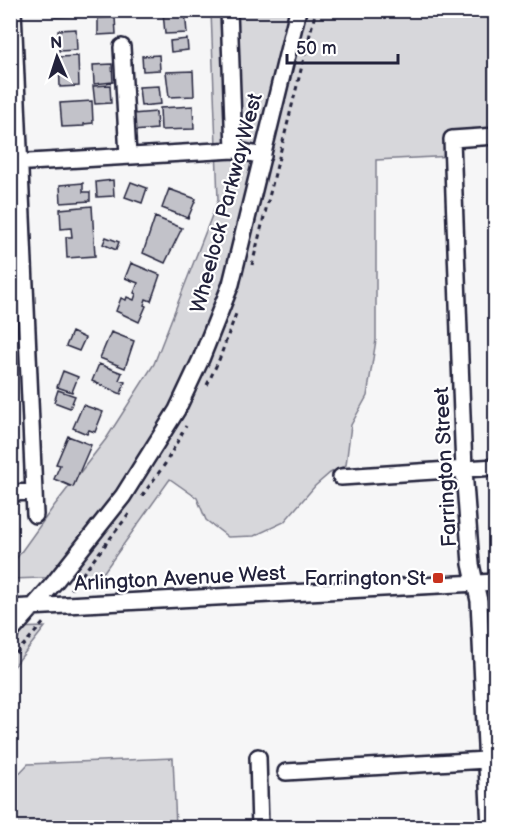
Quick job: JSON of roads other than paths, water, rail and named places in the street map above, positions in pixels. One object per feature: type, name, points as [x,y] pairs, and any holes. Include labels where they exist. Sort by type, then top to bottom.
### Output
[{"type":"street","points":[[13,10],[15,163],[35,515]]},
{"type":"street","points":[[229,10],[234,150]]},
{"type":"street","name":"Wheelock Parkway West","points":[[10,633],[123,496],[177,410],[215,326],[231,284],[298,10]]},
{"type":"street","points":[[122,47],[128,156]]},
{"type":"street","name":"Farrington Street","points":[[490,828],[479,601],[474,583],[464,470],[452,139],[495,136]]},
{"type":"street","points":[[15,163],[234,150],[263,156]]},
{"type":"street","points":[[341,477],[495,467]]},
{"type":"street","points":[[10,493],[34,492]]},
{"type":"street","name":"Arlington Avenue West","points":[[10,608],[495,582]]},
{"type":"street","points":[[258,757],[260,828]]},
{"type":"street","points":[[286,772],[486,760]]},
{"type":"place","name":"Farrington St","points":[[438,578]]}]
